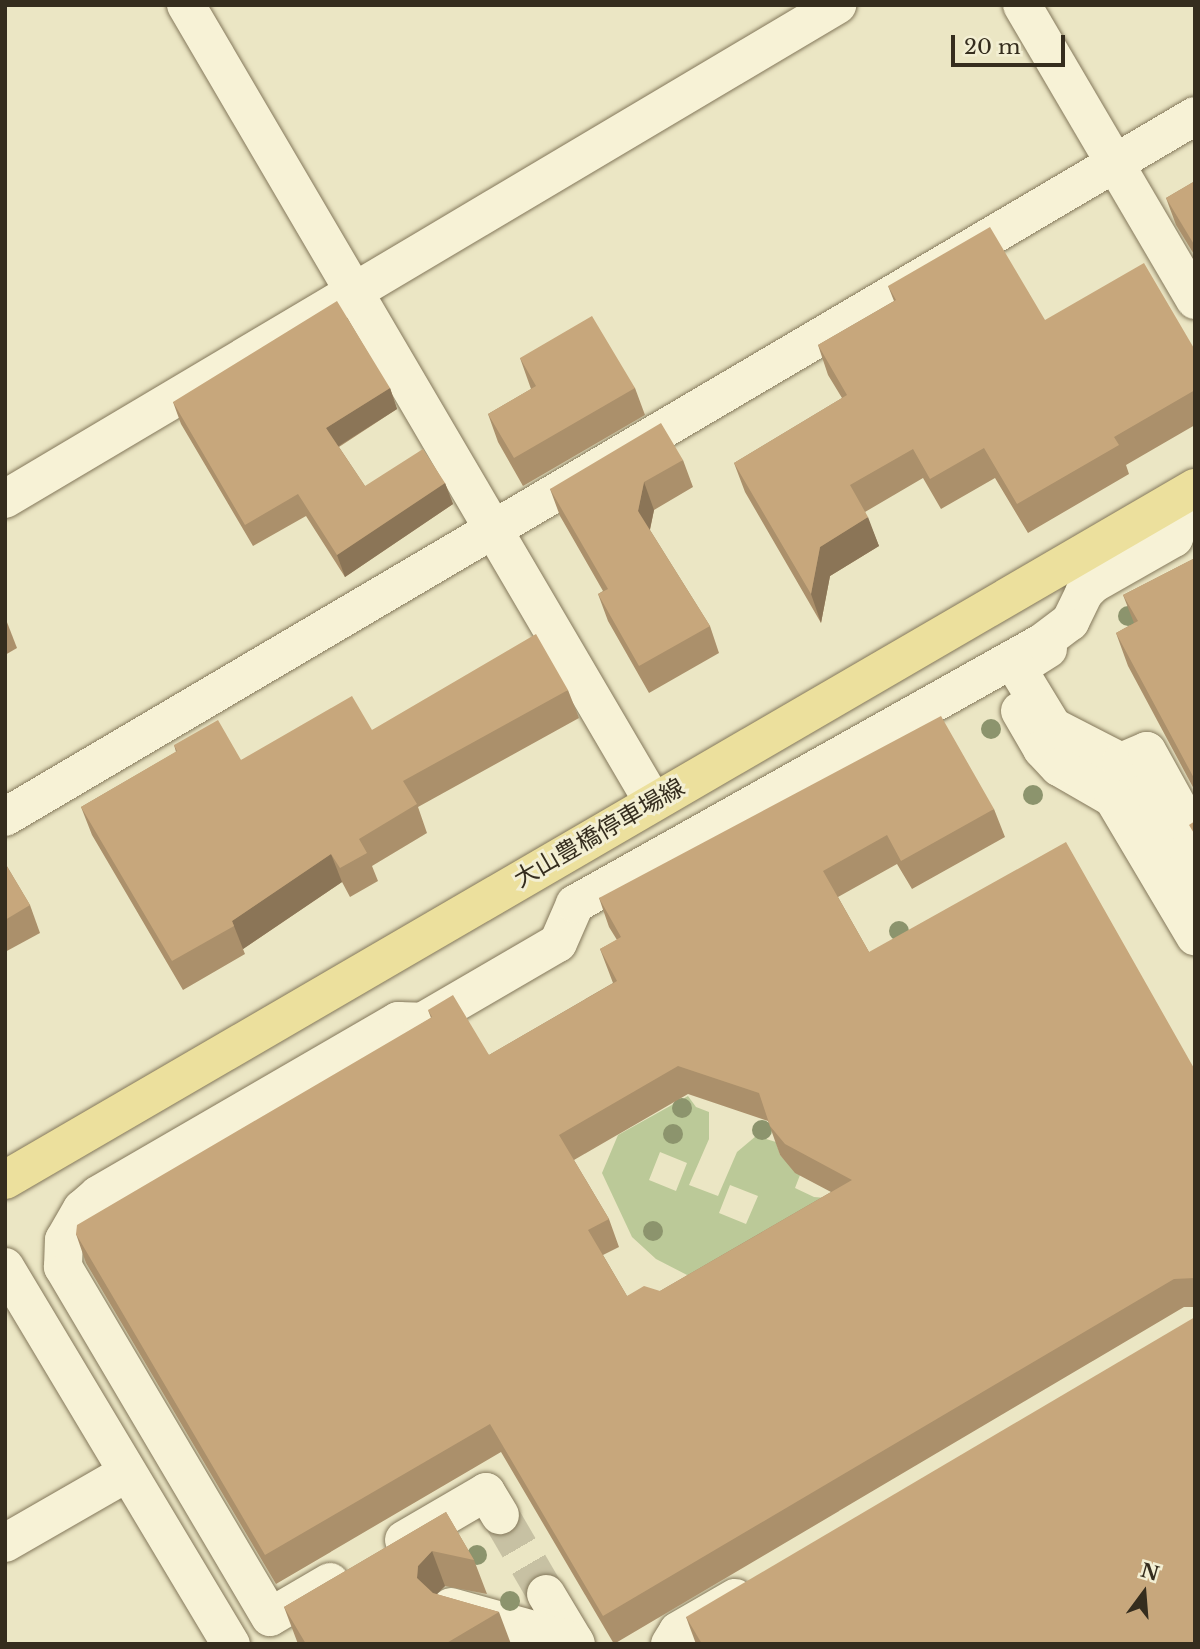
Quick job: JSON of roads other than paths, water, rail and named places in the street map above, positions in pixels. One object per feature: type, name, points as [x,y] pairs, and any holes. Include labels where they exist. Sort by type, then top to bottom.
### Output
[{"type":"main road","name":"大山豊橋停車場線","points":[[5,1180],[1192,490]]},
{"type":"street","points":[[187,5],[653,802]]},
{"type":"street","points":[[5,499],[838,5]]},
{"type":"street","points":[[1022,5],[1195,300]]},
{"type":"street","points":[[5,817],[1195,116]]},
{"type":"street","points":[[500,1515],[486,1492],[372,1558],[278,1630],[63,1267],[64,1240],[82,1209],[97,1195],[398,1021],[422,1022],[547,950],[558,943],[575,904],[996,669],[1070,622],[1084,593],[1093,584],[1174,538],[1192,490]]},
{"type":"street","points":[[1195,538],[1096,605],[1086,625],[1017,668],[1054,727],[1121,762],[1195,891]]},
{"type":"street","points":[[996,669],[1042,749],[1059,766],[1113,798],[1195,936]]},
{"type":"street","points":[[1121,762],[1147,751],[1195,838]]},
{"type":"street","points":[[5,1267],[125,1474],[231,1644]]},
{"type":"street","points":[[5,1543],[125,1474]]},
{"type":"street","points":[[670,1644],[678,1631],[762,1582]]},
{"type":"street","points":[[546,1594],[575,1642]]},
{"type":"street","points":[[451,1607],[575,1642]]},
{"type":"tunnel","points":[[500,1515],[546,1594]]}]
